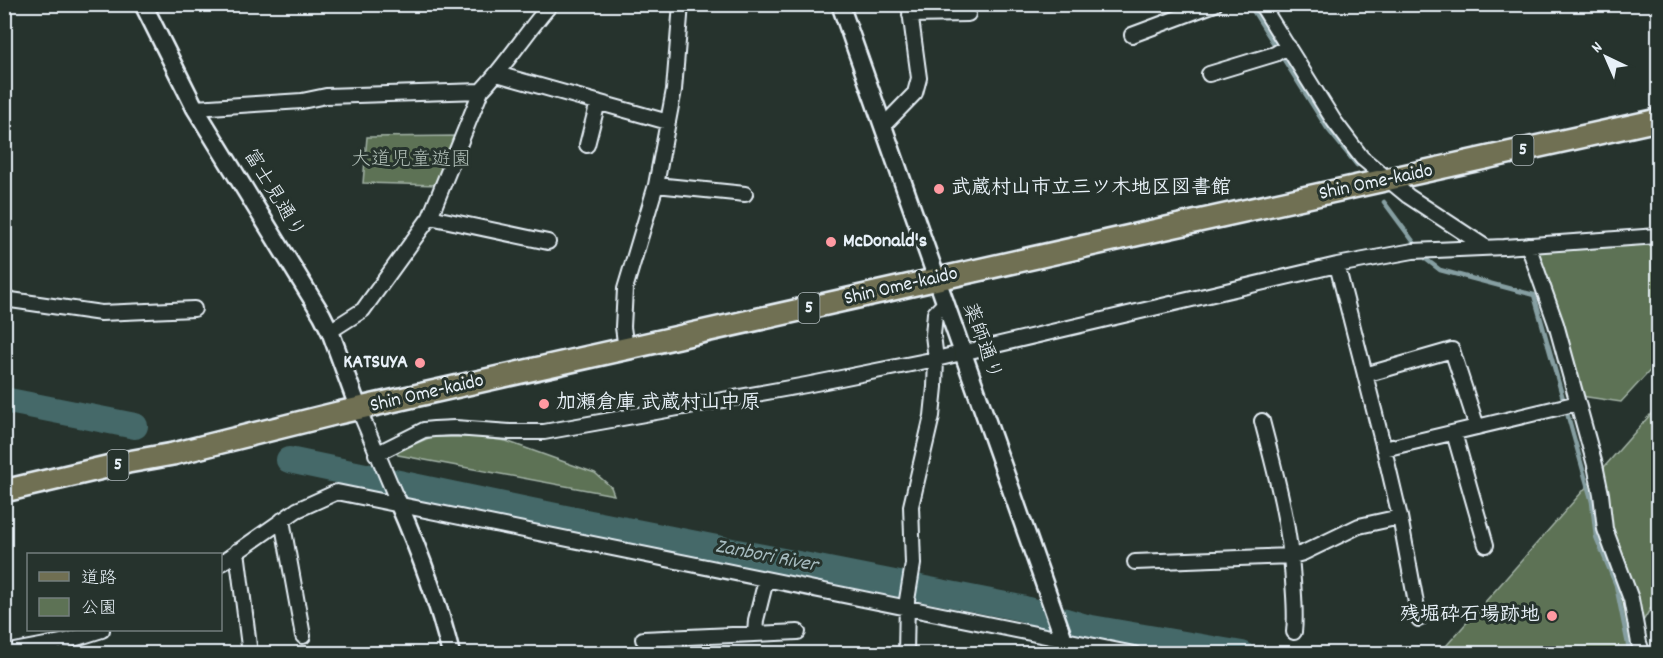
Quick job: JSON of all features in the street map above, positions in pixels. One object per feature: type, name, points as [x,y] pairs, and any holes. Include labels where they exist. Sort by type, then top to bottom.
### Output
[{"type":"main road","name":"Shin Ome-kaido","points":[[4,491],[938,279],[1659,120]]},
{"type":"street","name":"富士見通り","points":[[143,4],[195,108],[330,331],[359,410]]},
{"type":"street","points":[[330,331],[363,310],[430,217],[482,91],[497,75],[551,4]]},
{"type":"street","points":[[626,349],[623,327],[625,289],[656,185],[674,90],[681,4]]},
{"type":"street","name":"薬師通り","points":[[840,4],[1065,642]]},
{"type":"street","points":[[1132,35],[1215,4]]},
{"type":"street","points":[[1261,4],[1334,122],[1362,158],[1387,180],[1484,246]]},
{"type":"street","points":[[883,126],[915,93],[919,78],[910,10],[968,14]]},
{"type":"street","points":[[1209,74],[1275,54],[1288,46]]},
{"type":"street","points":[[497,75],[668,122]]},
{"type":"street","points":[[195,108],[303,101],[326,96],[482,91]]},
{"type":"street","points":[[587,146],[598,102]]},
{"type":"street","points":[[656,185],[745,194]]},
{"type":"street","points":[[430,217],[548,242]]},
{"type":"street","points":[[377,455],[424,430],[455,428],[544,432],[773,391],[936,359],[1337,265],[1419,250],[1659,236]]},
{"type":"street","points":[[1528,244],[1556,324],[1571,405],[1599,485],[1605,529],[1631,599],[1642,654]]},
{"type":"street","points":[[1337,265],[1400,517],[1419,618]]},
{"type":"street","points":[[4,299],[100,313],[194,309]]},
{"type":"street","points":[[906,654],[907,604],[912,571],[911,506],[932,416],[936,359],[933,335],[935,313],[945,303]]},
{"type":"street","points":[[1365,375],[1452,350],[1477,427]]},
{"type":"street","points":[[1384,449],[1571,405]]},
{"type":"street","points":[[359,410],[424,565],[444,623],[451,654]]},
{"type":"street","points":[[1262,421],[1283,502],[1292,556],[1294,632]]},
{"type":"street","points":[[1454,433],[1486,545]]},
{"type":"street","points":[[222,562],[297,510],[336,492],[398,502],[766,580],[907,604],[1065,642],[1134,654]]},
{"type":"street","points":[[1135,562],[1292,556],[1359,526],[1400,517]]},
{"type":"street","points":[[282,520],[303,636]]},
{"type":"street","points":[[237,551],[250,654]]},
{"type":"street","points":[[755,634],[756,620],[766,580]]},
{"type":"street","points":[[4,653],[20,652],[99,631]]},
{"type":"street","points":[[643,639],[798,632]]},
{"type":"green space","name":"大道児童遊園","points":[[459,136],[439,185],[363,183],[367,137]]},
{"type":"green space","points":[[1658,242],[1658,362],[1621,402],[1581,396],[1562,323],[1537,250]]},
{"type":"green space","points":[[1658,406],[1658,596],[1624,653],[1439,654]]},
{"type":"green space","points":[[431,437],[477,437],[506,441],[595,473],[611,487],[614,495],[398,455],[396,452]]},
{"type":"waterway","points":[[1249,4],[1327,128],[1357,165]]},
{"type":"waterway","points":[[1384,202],[1427,260],[1440,270],[1534,295],[1592,502],[1596,537],[1616,585],[1630,654]]},
{"type":"waterway","name":"Zanbori River","points":[[4,400],[135,426]]},
{"type":"waterway","name":"Zanbori River","points":[[289,460],[570,519],[1021,608],[1086,627],[1242,654]]},
{"type":"place","name":"武蔵村山市立三ツ木地区図書館","points":[[939,189]]},
{"type":"place","name":"McDonald's","points":[[831,242]]},
{"type":"place","name":"KATSUYA","points":[[420,363]]},
{"type":"place","name":"加瀬倉庫 武蔵村山中原","points":[[544,404]]},
{"type":"place","name":"残堀砕石場跡地","points":[[1552,616]]}]
